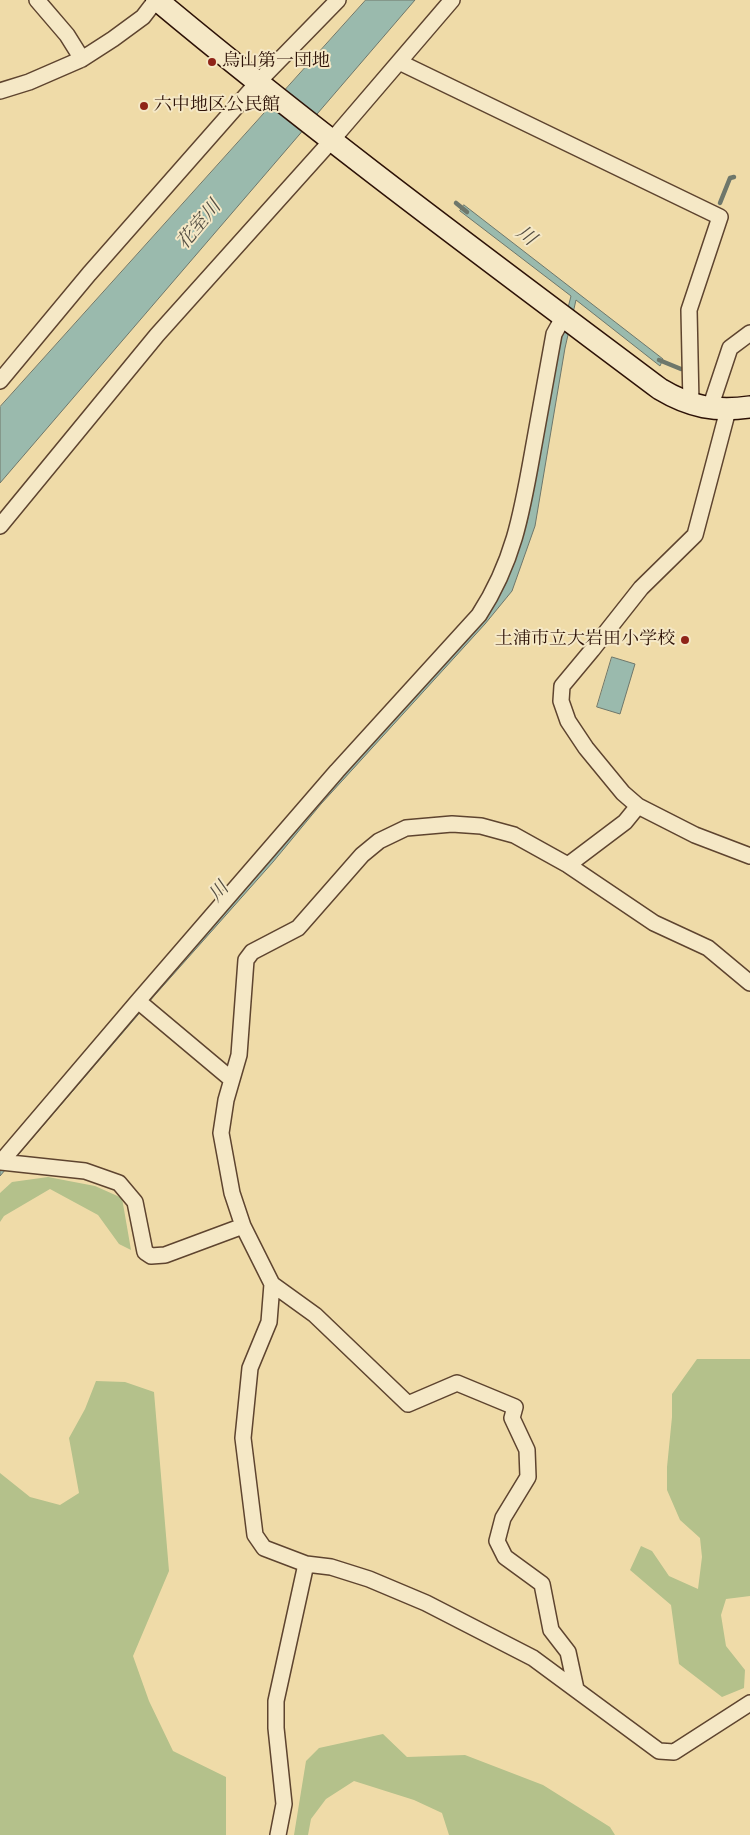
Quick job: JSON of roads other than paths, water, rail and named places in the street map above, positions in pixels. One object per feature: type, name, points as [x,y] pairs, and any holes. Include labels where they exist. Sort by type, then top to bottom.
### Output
[{"type":"street","points":[[37,0],[67,35],[82,59]]},
{"type":"street","points":[[0,91],[29,82],[82,59],[143,17],[156,0],[329,138],[660,389],[676,399],[710,407],[750,407]]},
{"type":"street","points":[[0,381],[89,274],[338,0]]},
{"type":"street","points":[[0,526],[156,335],[452,0]]},
{"type":"street","points":[[399,62],[720,217],[689,310],[710,407]]},
{"type":"street","points":[[244,1226],[165,1255],[152,1256],[145,1252],[135,1202],[119,1183],[85,1171],[2,1162],[337,771],[479,615],[493,593],[514,544],[522,511],[554,334],[564,316]]},
{"type":"street","points":[[750,333],[730,348],[710,407],[695,535],[641,588],[562,686],[561,701],[568,721],[586,748],[623,793],[638,806],[695,835],[750,856]]},
{"type":"street","points":[[568,866],[625,822],[638,806]]},
{"type":"street","points":[[576,1689],[568,1652],[551,1630],[542,1584],[505,1557],[496,1542],[503,1518],[528,1477],[527,1450],[512,1418],[515,1407],[457,1384],[408,1404],[315,1315],[272,1284],[244,1226],[232,1193],[222,1133],[226,1100],[238,1055],[246,960],[252,952],[298,928],[362,855],[379,841],[406,828],[452,824],[481,826],[514,835],[568,866],[654,923],[708,948],[750,983]]},
{"type":"street","points":[[138,1001],[231,1079]]},
{"type":"street","points":[[272,1284],[269,1322],[250,1368],[243,1438],[255,1535],[264,1548],[306,1564],[331,1567],[369,1579],[426,1603],[534,1658],[659,1751],[674,1752],[750,1702]]},
{"type":"street","points":[[278,1835],[284,1804],[276,1728],[276,1700],[306,1564]]},
{"type":"water","name":"花室川","points":[[366,0],[415,0],[0,483],[0,407]]},
{"type":"water","points":[[464,205],[663,359],[660,366],[576,300],[565,348],[535,526],[512,591],[485,624],[321,804],[273,862],[155,995],[0,1176],[0,1167],[488,608],[505,585],[527,522],[558,347],[571,296],[460,211]]},
{"type":"water","points":[[612,657],[635,664],[620,714],[597,707]]},
{"type":"waterway","points":[[720,203],[730,178],[734,177]]},
{"type":"waterway","name":"川","points":[[456,203],[467,212]]},
{"type":"waterway","points":[[659,360],[681,369]]},
{"type":"place","name":"烏山第一団地","points":[[212,62]]},
{"type":"place","name":"六中地区公民館","points":[[144,106]]},
{"type":"place","name":"土浦市立大岩田小学校","points":[[685,640]]}]
